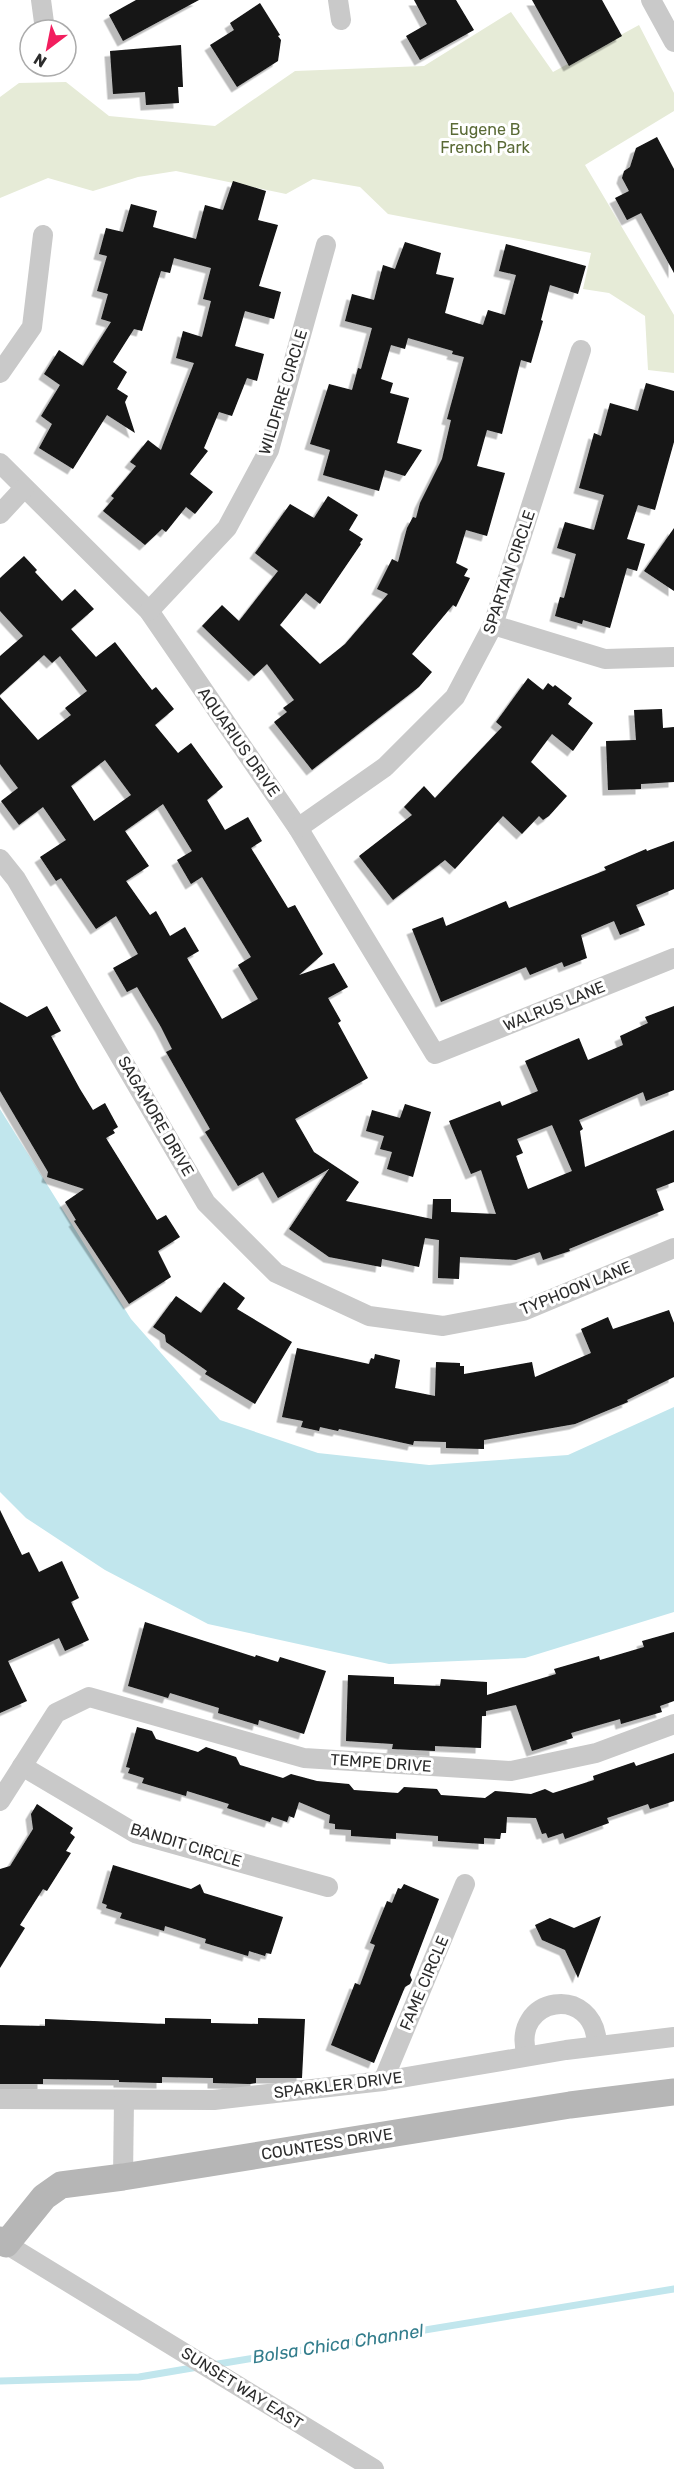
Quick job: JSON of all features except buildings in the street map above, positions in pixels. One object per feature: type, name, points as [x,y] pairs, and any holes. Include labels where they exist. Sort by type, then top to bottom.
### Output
[{"type":"street","points":[[41,0],[43,18]]},
{"type":"street","points":[[338,0],[341,20]]},
{"type":"street","points":[[651,0],[674,42]]},
{"type":"street","points":[[0,373],[32,327],[43,235]]},
{"type":"street","name":"WILDFIRE CIRCLE","points":[[149,611],[227,528],[269,450],[326,244]]},
{"type":"street","name":"SPARTAN CIRCLE","points":[[298,828],[385,767],[455,697],[494,625],[581,350]]},
{"type":"street","name":"AQUARIUS DRIVE","points":[[0,463],[149,611],[298,828],[435,1054]]},
{"type":"street","points":[[0,514],[24,488]]},
{"type":"street","points":[[494,625],[605,659],[674,657]]},
{"type":"street","name":"SAGAMORE DRIVE","points":[[0,859],[16,879],[206,1203],[276,1273],[369,1316]]},
{"type":"street","name":"WALRUS LANE","points":[[435,1054],[674,958]]},
{"type":"street","name":"TYPHOON LANE","points":[[369,1316],[443,1326],[524,1311],[674,1248]]},
{"type":"street","name":"TEMPE DRIVE","points":[[22,1766],[56,1713],[89,1697],[304,1758],[511,1771],[596,1753],[674,1724]]},
{"type":"street","points":[[0,1801],[22,1766]]},
{"type":"street","name":"BANDIT CIRCLE","points":[[22,1766],[135,1833],[328,1887]]},
{"type":"street","name":"FAME CIRCLE","points":[[383,2081],[465,1884]]},
{"type":"street","points":[[527,2056],[524,2032],[529,2020],[537,2011],[555,2004],[573,2006],[584,2012],[592,2021],[597,2033],[597,2046]]},
{"type":"street","name":"SPARKLER DRIVE","points":[[0,2099],[214,2100],[383,2081],[527,2056],[674,2037]]},
{"type":"street","name":"COUNTESS DRIVE","points":[[3,2242],[44,2197],[61,2185],[546,2109],[674,2092]]},
{"type":"street","points":[[123,2177],[124,2100]]},
{"type":"street","name":"SUNSET WAY EAST","points":[[3,2242],[374,2469]]},
{"type":"green space","name":"Eugene B French Park","points":[[511,12],[553,72],[639,25],[674,93],[674,111],[585,165],[674,315],[674,373],[648,370],[645,316],[609,293],[583,289],[591,253],[388,214],[360,187],[313,179],[286,194],[176,171],[138,177],[93,191],[48,178],[0,198],[0,97],[19,83],[66,82],[109,116],[215,126],[295,71],[424,66]]},
{"type":"water","points":[[0,1109],[131,1319],[220,1420],[318,1453],[429,1465],[568,1455],[674,1407],[674,1612],[525,1658],[389,1664],[208,1624],[105,1570],[26,1518],[0,1492]]},
{"type":"waterway","name":"Bolsa Chica Channel","points":[[212,2365],[674,2289]]},
{"type":"waterway","name":"Bolsa Chica Channel","points":[[0,2381],[139,2377],[198,2367]]}]
